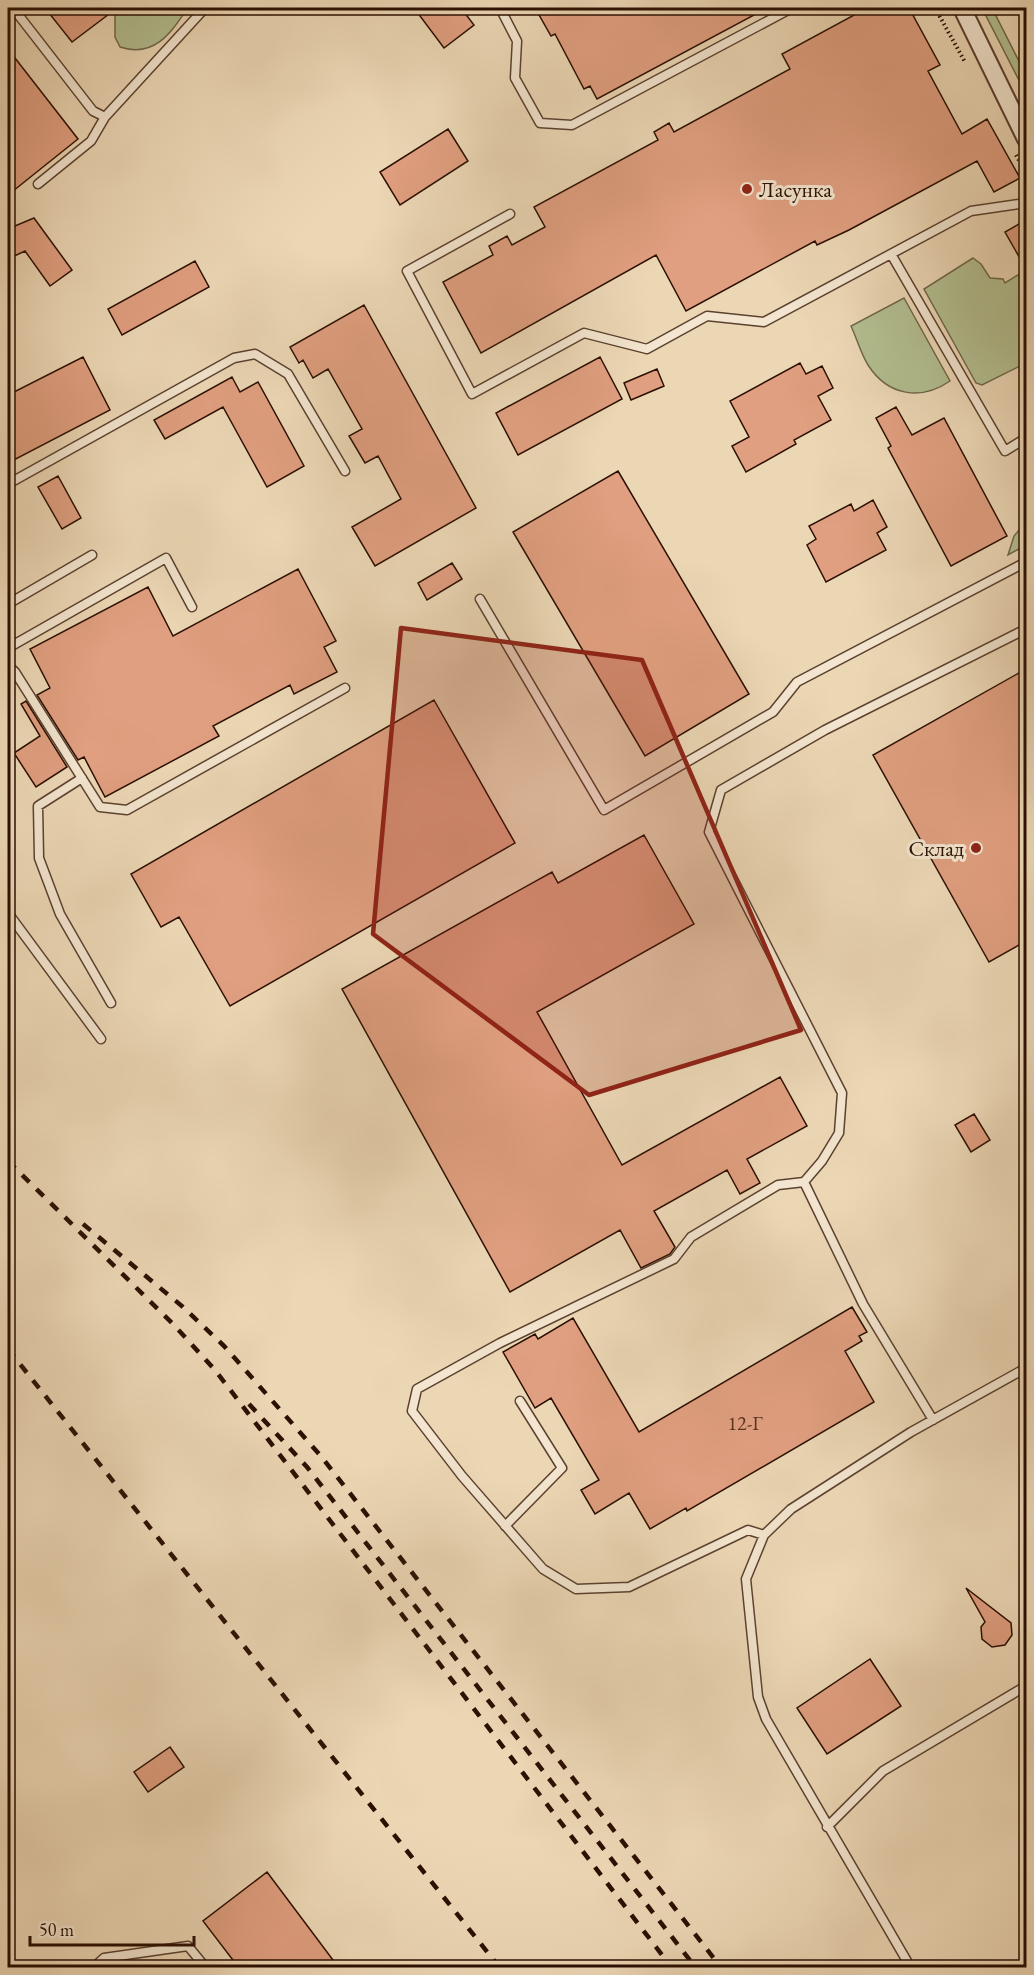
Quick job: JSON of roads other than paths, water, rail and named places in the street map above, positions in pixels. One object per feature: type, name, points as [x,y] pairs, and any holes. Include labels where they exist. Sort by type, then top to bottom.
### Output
[{"type":"street","points":[[962,8],[1026,139]]},
{"type":"lane","points":[[13,8],[93,111],[105,117]]},
{"type":"lane","points":[[38,184],[91,141],[105,117],[205,8]]},
{"type":"lane","points":[[500,8],[517,41],[515,78],[540,123],[572,125],[792,8]]},
{"type":"lane","points":[[510,214],[406,271],[472,394],[584,333],[647,349],[707,316],[764,322],[971,211],[1026,203]]},
{"type":"lane","points":[[891,254],[1005,451],[1026,438]]},
{"type":"lane","points":[[8,484],[234,358],[255,354],[288,374],[345,471]]},
{"type":"lane","points":[[8,604],[92,555]]},
{"type":"lane","points":[[8,648],[166,558],[192,607]]},
{"type":"lane","points":[[480,599],[604,810],[773,712],[796,682],[1026,562]]},
{"type":"lane","points":[[765,1535],[748,1530],[629,1587],[576,1589],[543,1569],[505,1526],[412,1411],[417,1389],[501,1342],[674,1258],[692,1237],[778,1185],[804,1182],[822,1161],[839,1133],[842,1093],[709,832],[721,790],[825,730],[1026,629]]},
{"type":"lane","points":[[8,665],[15,672],[100,807],[127,810],[345,688]]},
{"type":"lane","points":[[82,778],[38,806],[39,858],[60,914],[111,1003]]},
{"type":"lane","points":[[8,913],[101,1039]]},
{"type":"lane","points":[[804,1182],[863,1304],[933,1420]]},
{"type":"lane","points":[[911,1968],[766,1719],[758,1697],[746,1579],[765,1535],[790,1509],[933,1420],[1026,1368]]},
{"type":"lane","points":[[505,1526],[562,1468],[520,1401]]},
{"type":"lane","points":[[827,1827],[883,1771],[1026,1686]]},
{"type":"lane","points":[[93,1968],[105,1958],[188,1946],[206,1968]]},
{"type":"railway","points":[[8,1161],[173,1324],[215,1370],[672,1968]]},
{"type":"railway","points":[[83,1224],[183,1307],[224,1346],[320,1455],[716,1961]]},
{"type":"railway","points":[[8,1349],[500,1968]]},
{"type":"railway","points":[[249,1404],[307,1467],[696,1968]]},
{"type":"place","name":"Ласунка","points":[[747,189]]},
{"type":"place","name":"Склад","points":[[976,848]]}]
